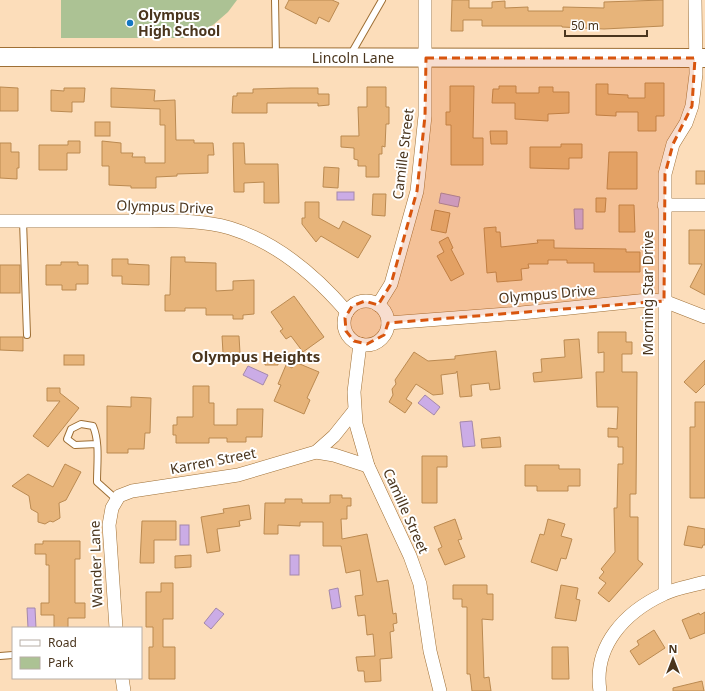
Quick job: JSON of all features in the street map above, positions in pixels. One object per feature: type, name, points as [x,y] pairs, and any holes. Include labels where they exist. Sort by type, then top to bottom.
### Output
[{"type":"street","name":"Camille Street","points":[[378,304],[391,284],[416,191],[425,116],[426,0]]},
{"type":"street","name":"Morning Star Drive","points":[[665,593],[664,205],[667,163],[673,144],[686,123],[692,106],[696,74],[700,58],[695,0]]},
{"type":"street","name":"Lincoln Lane","points":[[0,57],[700,58]]},
{"type":"street","points":[[664,205],[705,205]]},
{"type":"street","name":"Olympus Drive","points":[[0,221],[181,221],[214,224],[258,239],[284,255],[323,285],[347,312]]},
{"type":"street","points":[[372,301],[378,304],[384,309],[388,323],[384,335],[374,343],[360,344],[349,337],[344,324],[347,312],[358,302],[372,301]]},
{"type":"street","name":"Olympus Drive","points":[[388,323],[521,313],[634,301],[664,301],[705,317]]},
{"type":"street","name":"Camille Street","points":[[360,344],[356,371],[354,411],[360,440],[368,466],[410,556],[420,584],[430,651],[440,691]]},
{"type":"street","name":"Karren Street","points":[[116,499],[127,492],[238,475],[316,452],[334,436],[354,411]]},
{"type":"street","name":"Karren Street","points":[[316,452],[334,455],[368,466]]},
{"type":"street","name":"Wander Lane","points":[[116,499],[112,508],[109,525],[116,627]]},
{"type":"street","points":[[600,691],[602,656],[607,642],[615,630],[647,603],[665,593],[705,582]]},
{"type":"street","points":[[122,679],[124,691]]},
{"type":"lane","points":[[275,0],[276,58]]},
{"type":"lane","points":[[349,58],[382,0]]},
{"type":"lane","points":[[24,221],[27,335]]},
{"type":"lane","points":[[97,444],[75,446],[67,439],[71,429],[81,424],[93,426],[97,437],[97,444],[97,482],[116,499]]},
{"type":"lane","points":[[0,656],[12,655]]},
{"type":"highlighted area","points":[[426,58],[695,58],[692,106],[673,144],[665,174],[664,301],[388,323],[384,335],[367,344],[354,341],[346,331],[345,318],[352,306],[365,301],[378,305],[391,284],[417,191],[425,116]]},
{"type":"green space","points":[[61,0],[237,0],[228,12],[213,25],[184,38],[61,38]]},
{"type":"shaded area","points":[[337,192],[354,192],[354,200],[337,200]]},
{"type":"shaded area","points":[[441,193],[460,197],[458,207],[439,203]]},
{"type":"shaded area","points":[[574,209],[583,209],[583,229],[575,229]]},
{"type":"shaded area","points":[[248,366],[268,375],[263,385],[243,375]]},
{"type":"shaded area","points":[[425,395],[440,407],[434,415],[418,403]]},
{"type":"shaded area","points":[[472,421],[475,446],[463,447],[460,422]]},
{"type":"shaded area","points":[[180,525],[189,525],[189,545],[180,545]]},
{"type":"shaded area","points":[[290,555],[299,555],[299,575],[290,575]]},
{"type":"shaded area","points":[[338,588],[341,607],[332,609],[329,590]]},
{"type":"shaded area","points":[[27,608],[35,608],[36,627],[28,627]]},
{"type":"shaded area","points":[[216,608],[224,614],[211,629],[204,623]]},
{"type":"building","points":[[289,0],[332,0],[339,3],[329,22],[319,17],[316,24],[285,8]]},
{"type":"building","points":[[452,0],[469,0],[469,8],[492,8],[492,2],[505,1],[505,8],[528,7],[528,11],[563,11],[563,7],[604,8],[604,2],[663,0],[663,26],[604,29],[562,26],[482,26],[482,20],[463,20],[463,31],[451,31]]},
{"type":"building","points":[[645,83],[664,83],[664,116],[656,116],[656,131],[638,131],[638,112],[616,112],[616,116],[596,115],[596,84],[608,84],[608,94],[628,95],[628,98],[645,98]]},
{"type":"building","points":[[450,86],[474,86],[473,138],[483,138],[483,165],[451,165],[451,125],[446,125],[446,112],[450,112]]},
{"type":"building","points":[[499,86],[516,86],[516,93],[539,93],[539,87],[553,87],[553,92],[569,92],[569,113],[548,114],[548,121],[515,119],[515,103],[492,103],[493,89],[499,89]]},
{"type":"building","points":[[0,87],[18,88],[18,111],[0,111]]},
{"type":"building","points":[[367,87],[386,87],[386,107],[389,107],[389,124],[386,124],[385,147],[382,146],[382,154],[379,154],[379,177],[366,177],[366,166],[358,166],[358,160],[354,159],[354,148],[341,147],[341,136],[359,136],[358,107],[367,107]]},
{"type":"building","points":[[64,88],[85,88],[84,102],[72,102],[72,112],[51,111],[51,90],[64,91]]},
{"type":"building","points":[[111,88],[155,90],[154,101],[175,100],[176,140],[194,140],[194,143],[213,143],[214,155],[208,155],[208,173],[177,174],[177,176],[156,177],[156,188],[131,188],[131,186],[109,185],[109,166],[102,166],[102,141],[121,143],[121,153],[133,153],[132,157],[145,157],[145,163],[165,163],[165,125],[160,125],[160,109],[111,107]]},
{"type":"building","points":[[318,88],[318,94],[329,94],[329,105],[318,106],[318,103],[267,103],[267,113],[232,113],[233,96],[237,96],[237,93],[253,93],[253,89]]},
{"type":"building","points":[[95,122],[110,122],[110,136],[95,136]]},
{"type":"building","points":[[490,131],[507,131],[507,144],[491,144]]},
{"type":"building","points":[[68,141],[80,141],[80,153],[67,153],[67,170],[39,170],[39,145],[68,145]]},
{"type":"building","points":[[0,143],[11,143],[11,152],[19,152],[17,179],[0,178]]},
{"type":"building","points":[[233,143],[244,143],[245,164],[278,164],[279,203],[264,203],[264,182],[244,183],[244,192],[234,192]]},
{"type":"building","points":[[561,144],[582,144],[582,158],[569,158],[569,169],[530,168],[530,147],[561,147]]},
{"type":"building","points":[[609,152],[637,152],[637,189],[607,189]]},
{"type":"building","points":[[324,167],[339,168],[338,188],[323,187]]},
{"type":"building","points":[[696,171],[705,171],[705,184],[696,184]]},
{"type":"building","points":[[373,194],[386,194],[385,216],[372,215]]},
{"type":"building","points":[[596,198],[606,198],[605,212],[596,212]]},
{"type":"building","points":[[305,202],[319,202],[319,218],[339,229],[343,221],[371,236],[358,258],[321,236],[316,242],[302,224],[302,218],[305,218]]},
{"type":"building","points":[[619,205],[634,205],[635,232],[619,232]]},
{"type":"building","points":[[435,210],[450,213],[446,233],[431,230]]},
{"type":"building","points":[[496,227],[496,232],[500,232],[501,247],[538,243],[537,240],[554,240],[554,248],[626,249],[626,252],[640,252],[640,272],[594,272],[594,263],[567,263],[567,260],[548,260],[548,264],[528,264],[529,268],[521,269],[522,280],[497,282],[496,272],[487,273],[484,228]]},
{"type":"building","points":[[689,230],[705,230],[705,295],[690,287],[702,264],[689,264]]},
{"type":"building","points":[[448,237],[453,248],[451,249],[464,274],[451,281],[437,256],[444,252],[439,242]]},
{"type":"building","points":[[171,257],[185,257],[185,262],[216,263],[216,291],[233,290],[233,281],[254,280],[254,314],[243,315],[243,319],[233,319],[233,315],[206,315],[206,308],[185,308],[185,311],[165,311],[165,295],[170,295]]},
{"type":"building","points":[[112,259],[128,259],[128,264],[149,265],[149,285],[122,284],[122,276],[112,276]]},
{"type":"building","points":[[61,262],[78,262],[78,265],[88,265],[88,284],[76,284],[76,290],[62,290],[62,285],[46,285],[46,265],[61,265]]},
{"type":"building","points":[[0,265],[20,265],[20,293],[0,293]]},
{"type":"building","points":[[294,296],[324,337],[303,352],[291,336],[286,339],[280,331],[283,329],[271,312]]},
{"type":"building","points":[[598,332],[626,332],[626,342],[632,342],[632,354],[622,354],[622,372],[637,372],[636,494],[630,494],[630,517],[638,517],[638,560],[643,564],[609,602],[598,593],[606,583],[599,578],[604,572],[601,569],[615,552],[614,508],[617,508],[618,464],[623,464],[623,447],[618,447],[618,437],[608,437],[608,428],[617,429],[618,407],[597,407],[596,372],[604,372],[604,352],[598,353]]},
{"type":"building","points":[[222,336],[239,336],[240,353],[223,353]]},
{"type":"building","points":[[0,337],[23,337],[23,351],[0,350]]},
{"type":"building","points":[[579,339],[582,378],[534,382],[533,373],[542,372],[541,359],[565,357],[564,340]]},
{"type":"building","points":[[496,351],[500,389],[490,390],[489,383],[471,385],[472,396],[460,397],[457,371],[456,373],[441,375],[443,394],[433,395],[416,384],[406,399],[412,403],[405,413],[389,402],[393,395],[392,389],[396,384],[395,380],[414,352],[428,361],[455,359],[455,356]]},
{"type":"building","points":[[64,355],[84,355],[84,365],[64,365]]},
{"type":"building","points":[[265,355],[278,356],[278,365],[265,365]]},
{"type":"building","points":[[705,360],[705,384],[696,393],[684,382]]},
{"type":"building","points":[[295,362],[319,372],[307,398],[310,400],[304,414],[274,401],[281,385],[278,384],[286,365],[292,368]]},
{"type":"building","points":[[193,386],[209,386],[209,403],[214,403],[214,425],[237,425],[237,409],[263,409],[262,437],[246,437],[246,442],[227,442],[227,438],[209,438],[209,443],[176,443],[176,435],[173,435],[173,425],[177,425],[177,417],[193,417]]},
{"type":"building","points":[[47,388],[60,388],[60,393],[79,408],[48,447],[33,436],[60,401],[47,401]]},
{"type":"building","points":[[131,397],[151,398],[150,433],[145,433],[144,449],[128,449],[128,453],[107,453],[107,406],[131,407]]},
{"type":"building","points":[[695,402],[705,402],[705,498],[690,498],[690,427],[695,427]]},
{"type":"building","points":[[500,437],[501,447],[482,448],[481,439]]},
{"type":"building","points":[[422,456],[447,456],[447,467],[437,467],[437,503],[422,503]]},
{"type":"building","points":[[65,464],[81,472],[66,500],[59,503],[60,518],[45,524],[38,522],[38,513],[31,509],[29,496],[12,486],[28,474],[53,487]]},
{"type":"building","points":[[525,465],[559,465],[559,469],[580,469],[580,486],[568,486],[568,491],[537,491],[537,486],[525,486]]},
{"type":"building","points":[[330,495],[342,495],[342,498],[351,498],[351,506],[347,506],[347,519],[341,519],[342,539],[367,534],[377,582],[388,580],[393,614],[396,613],[397,623],[393,624],[394,631],[390,632],[392,658],[380,659],[381,681],[365,682],[364,671],[358,671],[356,657],[375,656],[373,634],[367,635],[365,615],[358,616],[355,596],[363,595],[360,570],[346,573],[341,546],[323,546],[323,522],[300,522],[300,526],[278,525],[278,534],[264,534],[265,503],[285,503],[285,499],[302,499],[302,503],[330,503]]},
{"type":"building","points":[[249,505],[251,519],[239,521],[240,526],[217,529],[220,551],[207,553],[201,517],[224,513],[223,509]]},
{"type":"building","points":[[455,519],[462,539],[458,540],[465,557],[445,565],[438,549],[442,547],[434,527]]},
{"type":"building","points":[[548,519],[565,524],[561,536],[572,539],[566,559],[561,558],[557,571],[531,562],[540,534],[544,535]]},
{"type":"building","points":[[142,521],[176,521],[176,540],[154,540],[154,563],[140,563]]},
{"type":"building","points":[[688,526],[705,529],[705,545],[703,545],[702,548],[684,545]]},
{"type":"building","points":[[43,541],[80,541],[80,559],[75,559],[75,603],[85,603],[85,618],[68,618],[68,627],[54,627],[54,615],[41,615],[41,603],[49,603],[49,565],[46,565],[46,554],[35,554],[35,544],[43,544]]},
{"type":"building","points":[[191,555],[191,567],[175,568],[175,556]]},
{"type":"building","points":[[161,583],[173,583],[173,619],[163,619],[163,647],[175,647],[175,679],[149,679],[149,647],[153,647],[153,627],[146,627],[146,592],[161,592]]},
{"type":"building","points":[[453,585],[487,585],[487,594],[493,594],[493,620],[482,619],[484,678],[489,677],[491,691],[472,691],[470,674],[467,674],[467,607],[462,607],[462,599],[453,599]]},
{"type":"building","points":[[561,585],[578,588],[576,599],[580,600],[576,621],[555,618]]},
{"type":"building","points":[[705,612],[705,633],[690,639],[682,620]]},
{"type":"building","points":[[654,630],[665,648],[639,665],[630,651],[639,645],[637,641]]},
{"type":"building","points":[[552,647],[568,647],[569,679],[552,679]]},
{"type":"building","points":[[702,681],[704,691],[673,691],[673,688]]},
{"type":"place","name":"Olympus High School","points":[[130,23]]},
{"type":"district","name":"Olympus Heights","points":[[256,357]]}]
